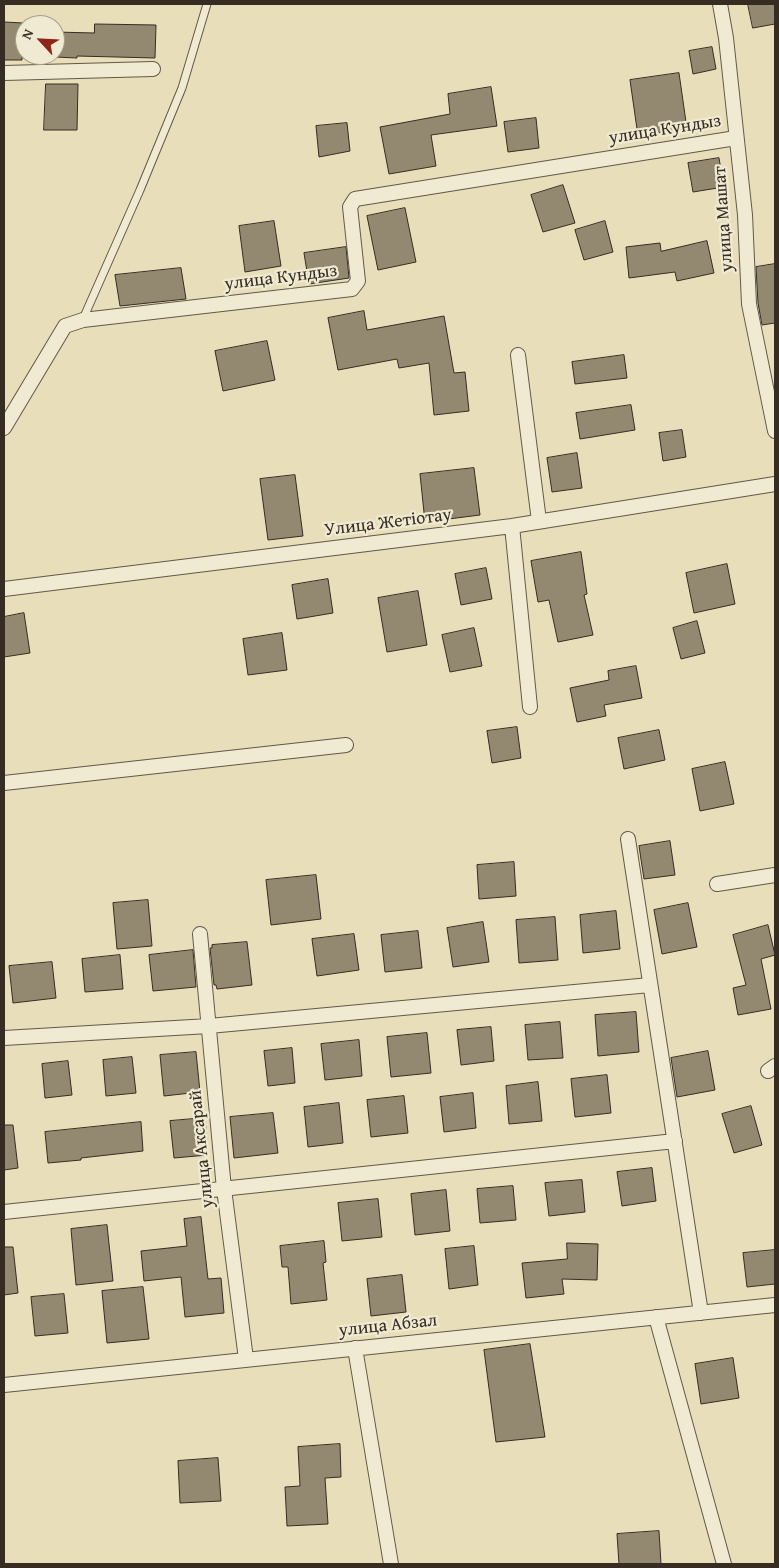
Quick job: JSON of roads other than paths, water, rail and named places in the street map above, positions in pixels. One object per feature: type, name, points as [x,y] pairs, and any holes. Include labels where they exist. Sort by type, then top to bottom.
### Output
[{"type":"street","name":"улица Машат","points":[[720,4],[726,38],[745,215],[749,304],[775,431]]},
{"type":"street","points":[[4,73],[153,69]]},
{"type":"street","name":"улица Кундыз","points":[[4,428],[66,326],[83,320],[352,289],[358,282],[350,207],[355,199],[736,138]]},
{"type":"street","points":[[518,355],[539,522]]},
{"type":"street","name":"Улица Жетіотау","points":[[4,589],[512,526],[775,484]]},
{"type":"street","points":[[512,526],[530,707]]},
{"type":"street","points":[[4,783],[346,745]]},
{"type":"street","points":[[628,839],[701,1313]]},
{"type":"street","points":[[717,884],[775,875]]},
{"type":"street","name":"улица Аксарай","points":[[200,934],[224,1189],[246,1359]]},
{"type":"street","points":[[4,1038],[209,1026],[650,985]]},
{"type":"street","points":[[4,1212],[674,1141]]},
{"type":"street","name":"улица Абзал","points":[[4,1385],[775,1305]]},
{"type":"street","points":[[656,1317],[724,1564]]},
{"type":"street","points":[[355,1348],[392,1564]]},
{"type":"lane","points":[[83,320],[182,88],[206,4]]}]
